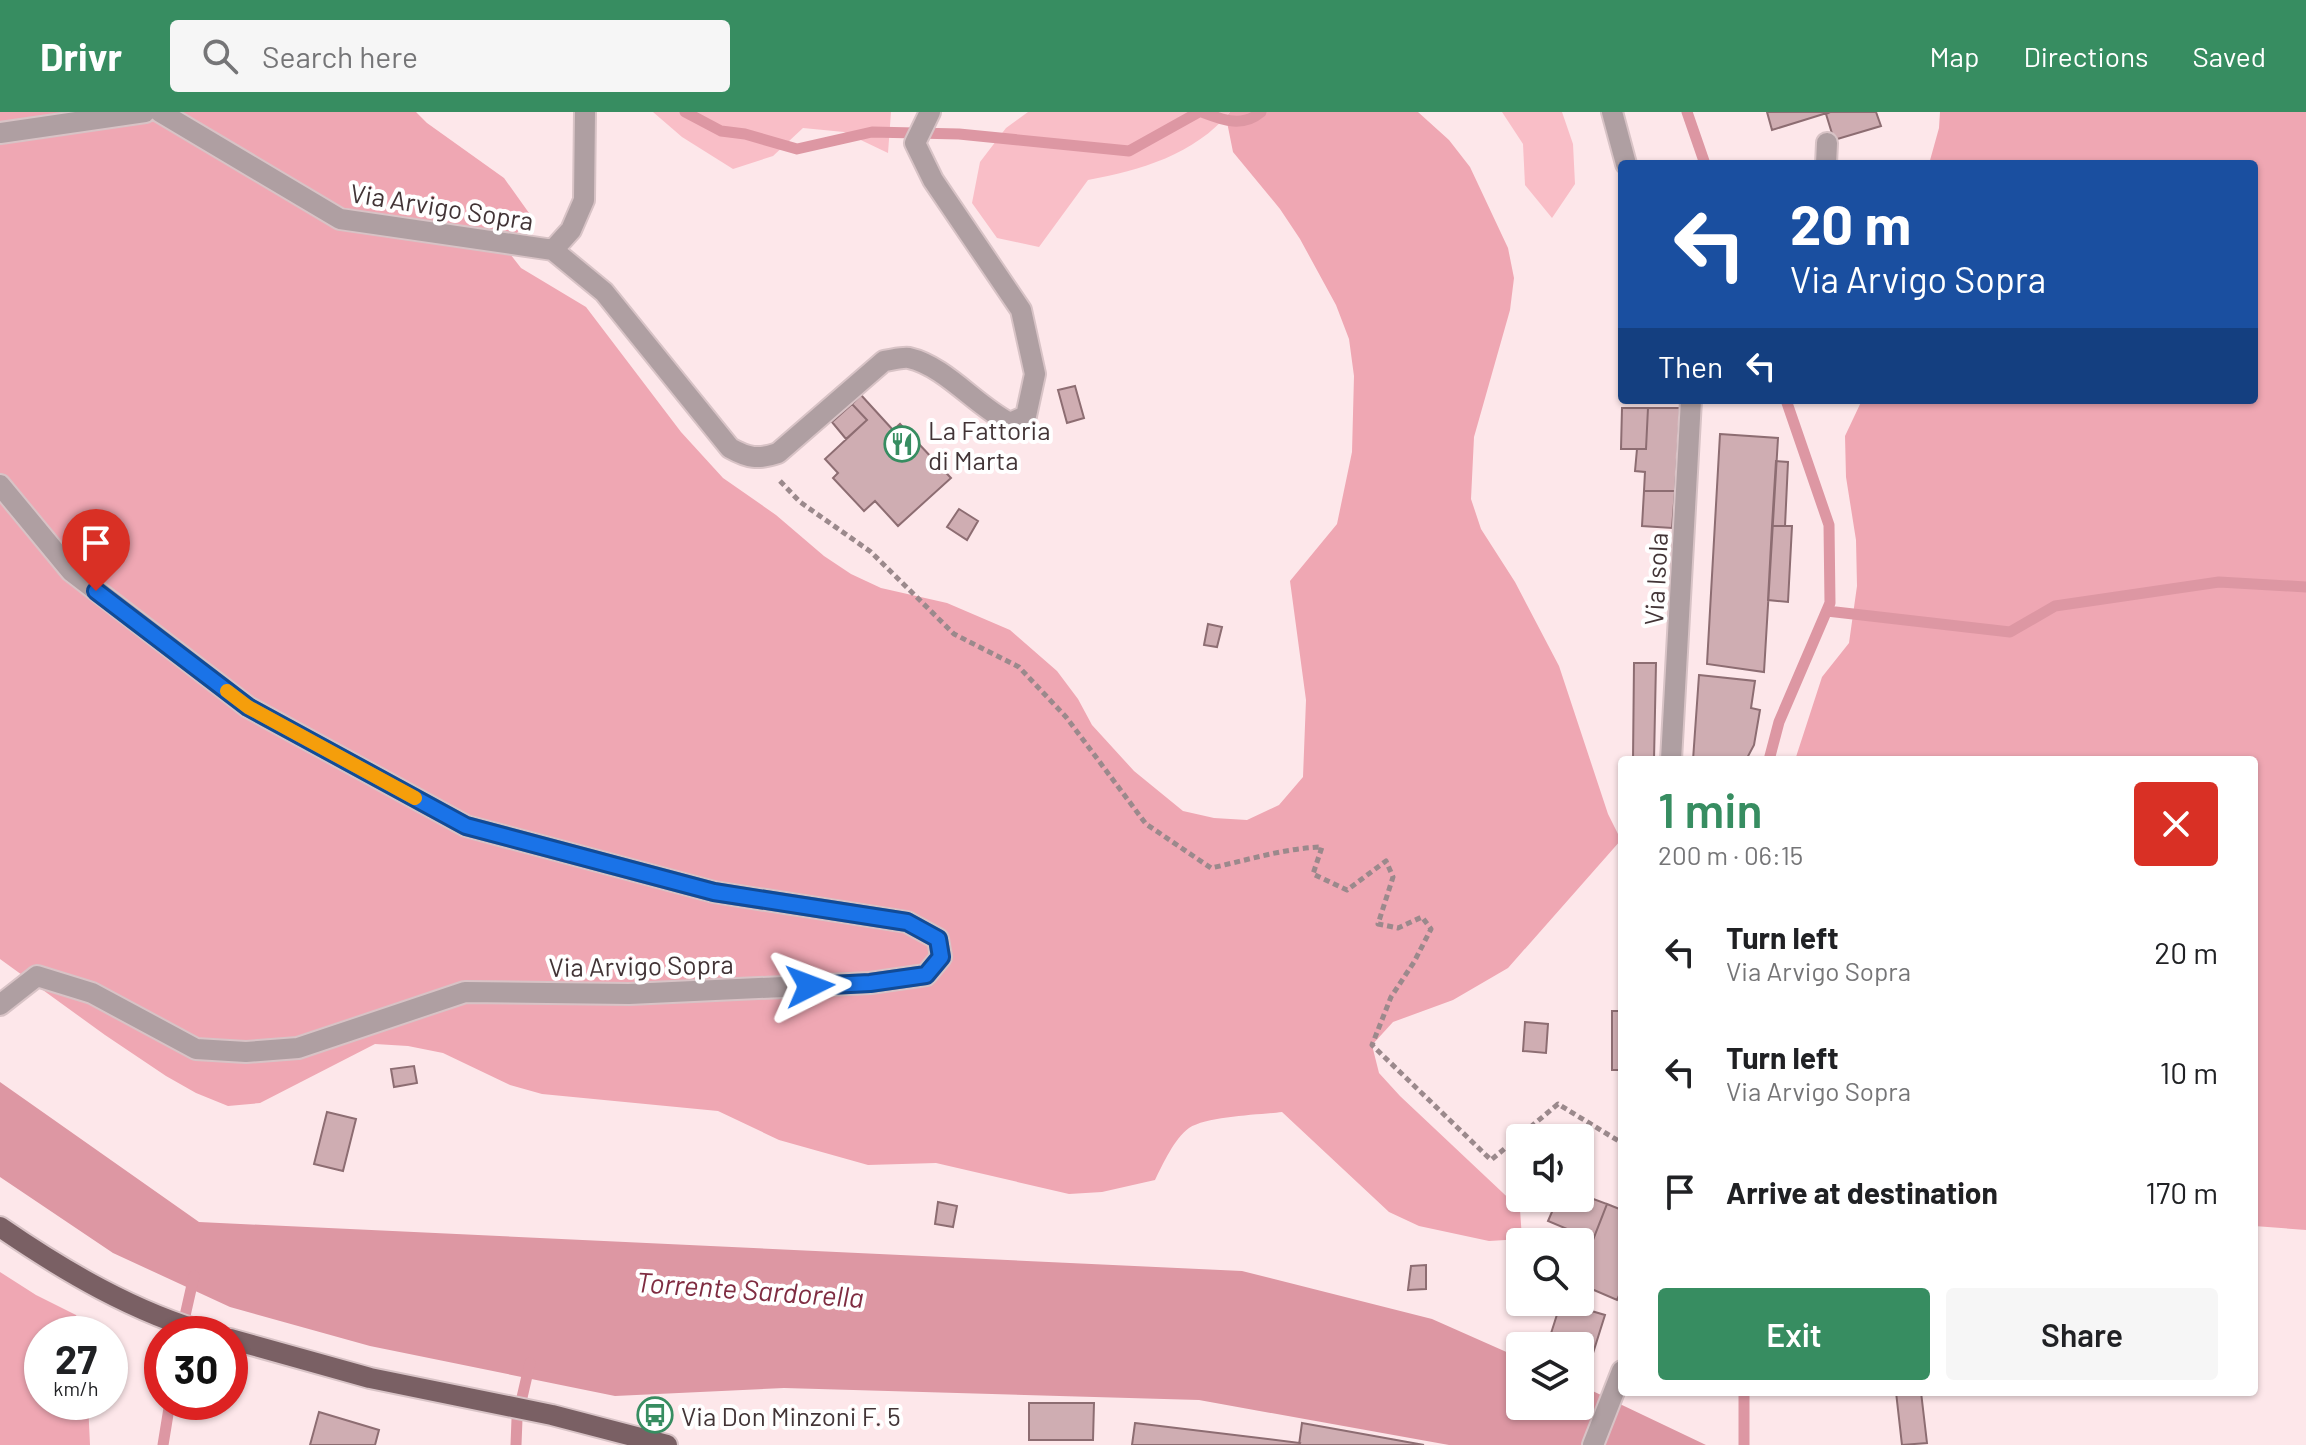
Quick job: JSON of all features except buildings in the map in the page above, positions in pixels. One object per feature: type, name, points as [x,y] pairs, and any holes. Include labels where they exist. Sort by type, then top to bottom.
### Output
[{"type":"main road","points":[[0,1227],[47,1259],[130,1303],[164,1316]]},
{"type":"main road","points":[[248,1344],[370,1378],[552,1415],[667,1445]]},
{"type":"street","points":[[0,133],[145,112]]},
{"type":"street","name":"Via Arvigo Sopra","points":[[160,112],[340,219],[553,250]]},
{"type":"street","points":[[585,112],[584,200],[571,230],[553,250],[604,292],[730,448],[760,459],[778,453],[884,361],[906,357],[931,365],[990,413],[1010,423],[1026,416],[1035,374],[1021,310],[933,180],[915,143],[930,112]]},
{"type":"street","points":[[1612,112],[1625,160]]},
{"type":"street","points":[[1826,160],[1827,143]]},
{"type":"street","name":"Via Isola","points":[[1671,756],[1692,404]]},
{"type":"street","name":"Via Arvigo Sopra","points":[[0,485],[71,571],[248,707],[466,826],[714,892],[907,922],[938,939],[941,957],[926,975],[870,983],[629,994],[465,992],[298,1048],[246,1052],[196,1049],[92,993],[37,976],[0,1005]]},
{"type":"street","points":[[1593,1445],[1618,1383]]},
{"type":"path","points":[[760,459],[800,502],[871,552],[954,634],[1019,667],[1066,717],[1146,824],[1211,868],[1296,847],[1322,847],[1313,874],[1347,890],[1386,861],[1393,877],[1378,924],[1398,928],[1422,917],[1431,929],[1391,997],[1372,1045],[1491,1160],[1558,1104],[1618,1141]]},
{"type":"shaded area","points":[[0,112],[416,112],[504,178],[529,213],[507,250],[521,268],[586,307],[681,432],[723,478],[851,574],[881,588],[947,603],[1010,630],[1057,671],[1092,725],[1134,771],[1183,811],[1214,818],[1247,820],[1279,805],[1303,777],[1306,700],[1290,581],[1337,524],[1352,452],[1354,376],[1349,339],[1336,305],[1280,209],[1233,152],[1226,117],[1230,112],[1418,112],[1449,140],[1470,167],[1508,248],[1514,278],[1510,310],[1474,437],[1471,499],[1481,529],[1515,582],[1559,666],[1608,814],[1618,834],[1618,843],[1508,968],[1453,1000],[1393,1022],[1372,1045],[1379,1073],[1506,1196],[1506,1212],[1520,1212],[1521,1228],[1506,1228],[1506,1240],[1489,1241],[1419,1226],[1389,1212],[1282,1112],[1220,1118],[1197,1124],[1178,1139],[1155,1180],[1102,1192],[1069,1194],[936,1163],[868,1165],[779,1140],[718,1111],[542,1094],[510,1085],[443,1053],[408,1046],[375,1044],[260,1103],[228,1106],[166,1076],[0,959]]},
{"type":"shaded area","points":[[653,112],[891,112],[888,153],[844,132],[803,128],[773,156],[733,169],[682,137]]},
{"type":"shaded area","points":[[1028,112],[1230,112],[1216,127],[1183,150],[1147,165],[1088,180],[1039,247],[997,238],[972,203],[980,162],[1006,128]]},
{"type":"shaded area","points":[[1502,112],[1562,112],[1573,144],[1575,184],[1552,218],[1525,185],[1523,144]]},
{"type":"shaded area","points":[[1940,112],[2306,112],[2306,1230],[2258,1226],[2258,756],[1796,756],[1822,677],[1849,643],[1857,586],[1856,540],[1846,477],[1845,436],[1860,404],[2258,404],[2258,160],[1930,160]]},
{"type":"shaded area","points":[[0,1272],[76,1315],[24,1316],[24,1420],[89,1420],[90,1445],[0,1445]]},
{"type":"water","name":"Torrente Sardorella","points":[[0,1082],[199,1222],[1242,1271],[1432,1319],[1506,1352],[1506,1420],[1594,1420],[1594,1392],[1706,1445],[1449,1445],[1199,1400],[784,1388],[615,1396],[370,1346],[230,1307],[113,1253],[0,1177]]},
{"type":"waterway","points":[[685,112],[721,131],[745,134],[797,149],[872,132],[959,134],[1129,151],[1199,112]]},
{"type":"waterway","points":[[1202,112],[1225,120],[1240,121],[1261,112]]},
{"type":"waterway","points":[[1687,112],[1704,160]]},
{"type":"waterway","points":[[1770,756],[1779,722],[1830,603],[1829,525],[1787,404]]},
{"type":"waterway","points":[[1827,611],[2010,632],[2055,606],[2219,582],[2306,587]]},
{"type":"waterway","points":[[185,1316],[194,1276]]},
{"type":"waterway","points":[[516,1445],[517,1419],[530,1363]]},
{"type":"waterway","points":[[1744,1396],[1744,1445]]},
{"type":"waterway","points":[[163,1445],[167,1420]]},
{"type":"slow traffic","points":[[227,691],[248,707],[415,798]]},
{"type":"place","name":"La Fattoria di Marta","points":[[902,444]]},
{"type":"place","name":"Via Don Minzoni F. 5","points":[[655,1415]]},
{"type":"route","points":[[96,591],[248,707],[466,826],[714,892],[907,922],[938,939],[941,957],[926,975],[870,983],[810,986]]}]
